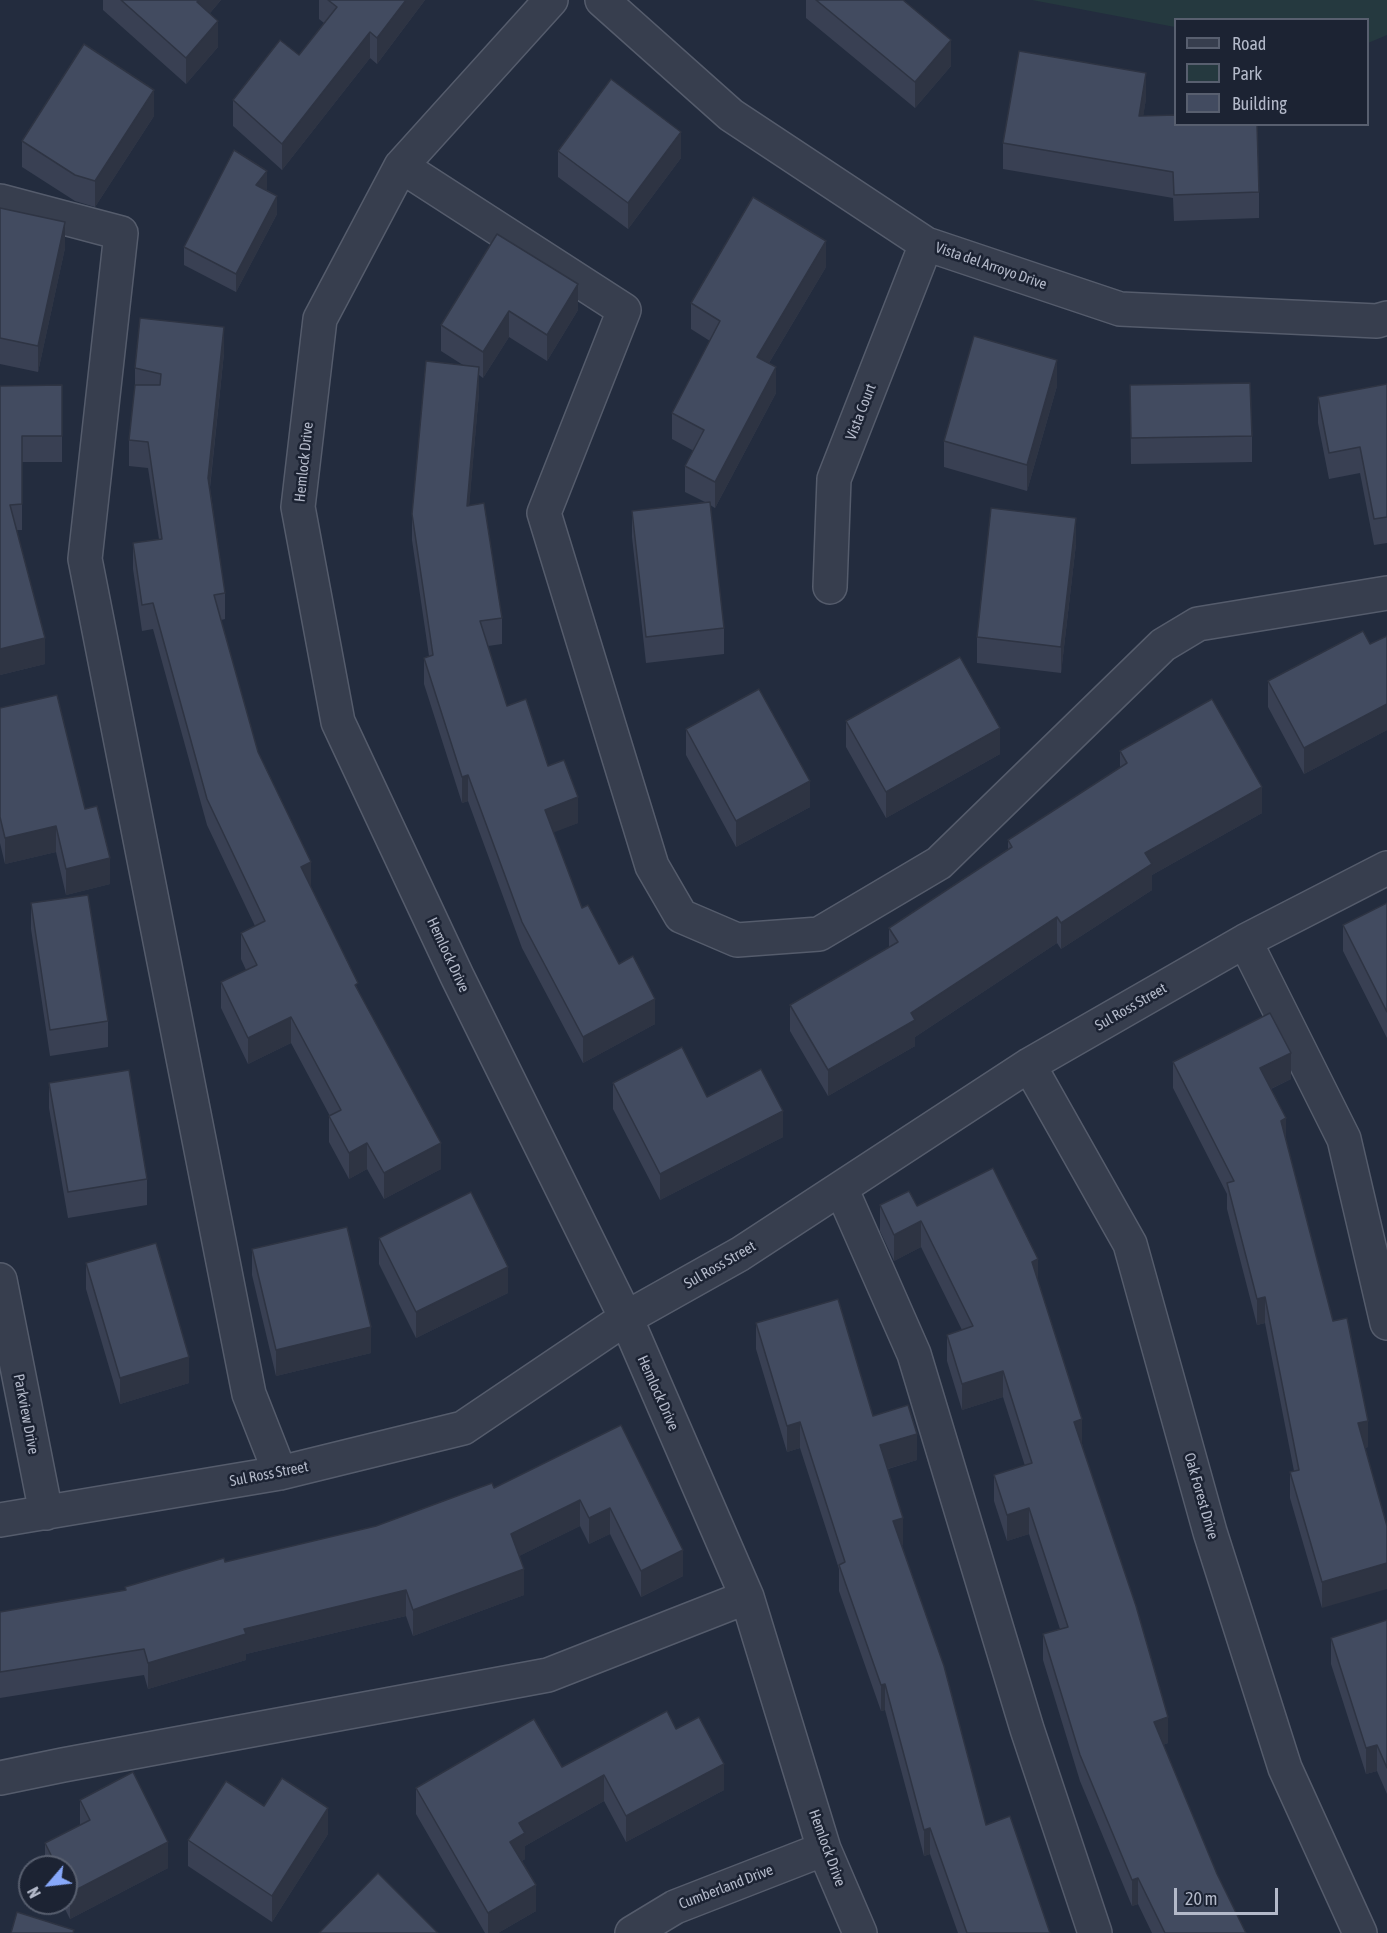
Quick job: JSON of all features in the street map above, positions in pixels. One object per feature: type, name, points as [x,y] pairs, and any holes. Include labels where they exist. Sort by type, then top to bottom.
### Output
[{"type":"street","name":"Hemlock Drive","points":[[551,0],[400,166],[320,319],[298,507],[338,722],[457,976],[626,1318],[747,1597],[824,1849],[860,1933]]},
{"type":"street","name":"Vista del Arroyo Drive","points":[[602,0],[731,115],[927,244],[1120,309],[1377,321],[1387,318]]},
{"type":"street","points":[[400,166],[624,310],[544,513],[652,866],[681,916],[737,940],[819,934],[939,863],[1164,645],[1198,624],[1387,593]]},
{"type":"street","points":[[0,201],[121,233],[86,558],[249,1394],[280,1473]]},
{"type":"street","name":"Vista Court","points":[[831,587],[834,479],[927,244]]},
{"type":"street","name":"Sul Ross Street","points":[[0,1520],[280,1473],[463,1428],[626,1318],[740,1254],[1029,1065],[1245,941],[1387,868]]},
{"type":"street","points":[[1245,941],[1344,1139],[1387,1323]]},
{"type":"street","name":"Oak Forest Drive","points":[[1029,1065],[1130,1244],[1210,1532],[1285,1768],[1359,1933]]},
{"type":"street","points":[[841,1188],[914,1354],[1027,1729],[1095,1933]]},
{"type":"street","name":"Parkview Drive","points":[[0,1280],[46,1513]]},
{"type":"street","points":[[0,1778],[74,1762],[548,1675],[747,1597]]},
{"type":"street","name":"Cumberland Drive","points":[[632,1933],[675,1907],[824,1849]]},
{"type":"green space","points":[[1032,0],[1387,0],[1387,35],[1369,43],[1369,18],[1174,18],[1174,27]]},
{"type":"building","points":[[121,0],[198,0],[197,2],[218,21],[186,58]]},
{"type":"building","points":[[328,0],[406,0],[377,38],[370,32],[282,144],[233,100],[280,40],[299,55],[337,7]]},
{"type":"building","points":[[816,0],[903,0],[951,40],[915,82]]},
{"type":"building","points":[[84,44],[154,90],[95,181],[75,175],[22,141]]},
{"type":"building","points":[[1019,51],[1146,73],[1139,116],[1174,115],[1174,126],[1257,126],[1259,192],[1174,195],[1173,172],[1003,143]]},
{"type":"building","points":[[611,79],[681,132],[628,203],[558,151]]},
{"type":"building","points":[[234,150],[267,171],[256,185],[277,196],[236,274],[184,247]]},
{"type":"building","points":[[753,197],[826,241],[757,357],[776,367],[715,482],[685,466],[704,430],[672,413],[720,321],[691,303]]},
{"type":"building","points":[[0,208],[65,222],[38,346],[0,338]]},
{"type":"building","points":[[497,234],[578,284],[547,335],[509,311],[483,352],[441,325]]},
{"type":"building","points":[[140,318],[224,327],[208,478],[225,593],[214,595],[258,752],[311,862],[301,867],[358,983],[355,985],[441,1143],[384,1173],[367,1143],[349,1153],[329,1116],[341,1110],[291,1017],[248,1038],[221,982],[257,965],[241,933],[265,921],[207,799],[153,603],[142,605],[133,543],[162,539],[148,442],[129,440],[135,385],[160,385],[161,374],[135,368]]},
{"type":"building","points":[[974,336],[1057,360],[1027,465],[944,441]]},
{"type":"building","points":[[426,361],[479,367],[467,506],[484,503],[502,618],[480,621],[507,706],[526,699],[548,766],[564,760],[578,797],[545,810],[582,908],[588,905],[619,964],[633,956],[655,999],[583,1037],[522,922],[468,775],[462,777],[424,658],[433,655],[412,514]]},
{"type":"building","points":[[1250,383],[1252,436],[1131,438],[1130,385]]},
{"type":"building","points":[[1387,384],[1387,517],[1374,519],[1360,447],[1329,453],[1318,397]]},
{"type":"building","points":[[62,385],[62,436],[22,436],[22,504],[10,505],[45,638],[0,649],[0,386]]},
{"type":"building","points":[[710,502],[724,628],[646,637],[632,511]]},
{"type":"building","points":[[991,508],[1076,518],[1061,647],[977,637]]},
{"type":"building","points":[[1363,631],[1370,644],[1387,636],[1387,704],[1304,748],[1268,681]]},
{"type":"building","points":[[960,657],[1000,728],[886,792],[846,721]]},
{"type":"building","points":[[759,689],[810,781],[736,821],[686,729]]},
{"type":"building","points":[[57,695],[85,809],[97,806],[110,858],[66,869],[56,826],[5,838],[0,817],[0,708]]},
{"type":"building","points":[[1212,699],[1262,787],[1145,853],[1152,864],[1061,923],[1057,917],[911,1013],[915,1020],[828,1070],[790,1005],[898,942],[889,928],[1012,847],[1008,840],[1127,763],[1120,751]]},
{"type":"building","points":[[88,895],[108,1021],[50,1030],[31,903]]},
{"type":"building","points":[[1387,903],[1387,1012],[1343,925]]},
{"type":"building","points":[[1270,1013],[1291,1053],[1260,1068],[1286,1118],[1281,1121],[1333,1321],[1347,1318],[1368,1421],[1358,1423],[1387,1526],[1387,1563],[1322,1582],[1290,1472],[1299,1470],[1265,1297],[1257,1299],[1227,1183],[1234,1181],[1173,1062]]},
{"type":"building","points":[[682,1047],[707,1097],[761,1069],[783,1111],[660,1174],[613,1083]]},
{"type":"building","points":[[129,1070],[147,1179],[68,1192],[49,1083]]},
{"type":"building","points":[[993,1168],[1038,1259],[1032,1262],[1082,1419],[1074,1422],[1136,1606],[1168,1717],[1154,1722],[1217,1874],[1246,1933],[1165,1933],[1138,1878],[1132,1880],[1080,1755],[1043,1634],[1068,1627],[1029,1508],[1007,1515],[994,1475],[1032,1463],[1003,1371],[962,1384],[947,1335],[973,1326],[921,1221],[894,1235],[880,1205],[909,1191],[917,1206]]},
{"type":"building","points":[[471,1192],[508,1267],[416,1312],[379,1238]]},
{"type":"building","points":[[347,1227],[371,1327],[276,1350],[252,1249]]},
{"type":"building","points":[[156,1243],[189,1357],[120,1378],[86,1263]]},
{"type":"building","points":[[838,1299],[873,1416],[908,1405],[917,1434],[880,1445],[903,1518],[893,1521],[944,1666],[986,1825],[1010,1816],[1050,1933],[967,1933],[930,1828],[924,1830],[885,1684],[881,1685],[839,1565],[845,1562],[800,1422],[787,1426],[756,1323]]},
{"type":"building","points":[[621,1425],[683,1550],[641,1571],[610,1508],[589,1518],[580,1500],[511,1534],[524,1569],[413,1610],[406,1590],[244,1629],[246,1634],[148,1663],[144,1649],[0,1672],[0,1612],[126,1590],[125,1587],[224,1558],[225,1562],[376,1526],[492,1483],[494,1488]]},
{"type":"building","points":[[1387,1620],[1387,1768],[1377,1745],[1366,1748],[1331,1638]]},
{"type":"building","points":[[667,1711],[676,1729],[699,1717],[724,1764],[626,1816],[604,1775],[519,1823],[525,1833],[510,1842],[536,1885],[488,1913],[416,1788],[534,1719],[562,1767]]},
{"type":"building","points":[[133,1772],[168,1842],[78,1889],[78,1855],[51,1855],[45,1843],[90,1820],[80,1800]]},
{"type":"building","points":[[282,1778],[328,1808],[272,1896],[188,1840],[226,1781],[264,1806]]},
{"type":"building","points":[[378,1873],[438,1933],[319,1933]]},
{"type":"building","points":[[17,1912],[18,1915],[26,1915],[74,1930],[73,1933],[11,1933]]}]
